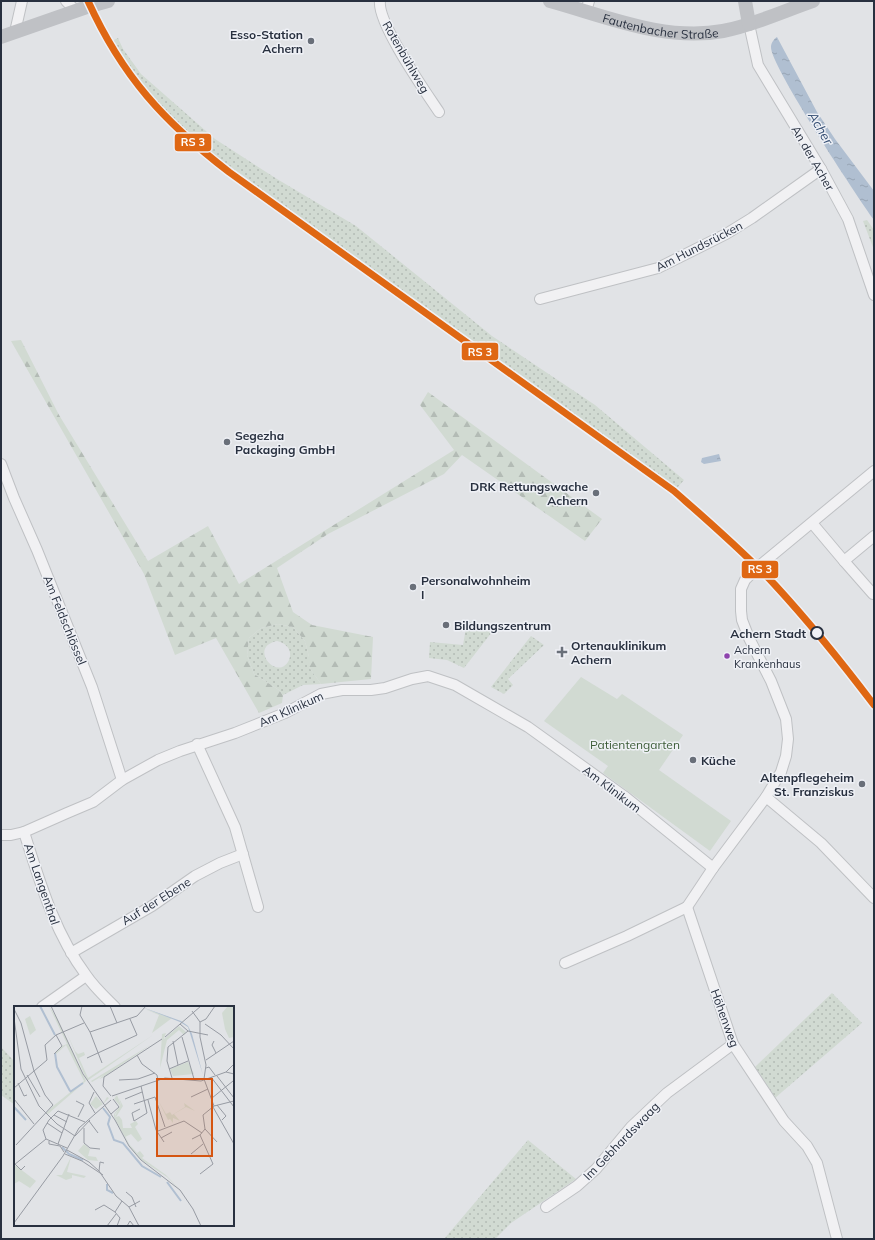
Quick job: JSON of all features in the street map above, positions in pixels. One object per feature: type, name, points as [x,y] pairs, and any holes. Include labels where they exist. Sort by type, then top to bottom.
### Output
[{"type":"street","points":[[15,32],[22,1]]},
{"type":"street","points":[[66,1],[76,10]]},
{"type":"street","points":[[1,37],[76,10],[108,1]]},
{"type":"street","name":"Rotenbühlweg","points":[[380,1],[385,24],[439,112]]},
{"type":"street","name":"Fautenbacher Straße","points":[[550,1],[588,6],[633,25],[655,30],[691,34],[724,31],[749,24],[813,1]]},
{"type":"street","points":[[745,1],[749,24]]},
{"type":"street","name":"An der Acher","points":[[749,24],[758,65],[821,169],[848,219],[874,295]]},
{"type":"street","name":"Am Hundsrücken","points":[[540,299],[658,268],[726,234],[752,218],[821,169]]},
{"type":"street","name":"Am Feldschlössel","points":[[1,464],[92,687],[122,780]]},
{"type":"street","points":[[565,963],[627,936],[687,907],[713,868],[766,797],[781,772],[786,756],[788,739],[786,719],[775,690],[749,638],[742,620],[741,589],[745,580],[750,575],[874,471]]},
{"type":"street","points":[[812,523],[873,594]]},
{"type":"street","points":[[844,561],[874,536]]},
{"type":"street","name":"Am Klinikum","points":[[1,835],[11,835],[24,832],[93,802],[122,780],[158,760],[197,744],[235,733],[285,713],[321,694],[342,690],[371,690],[385,688],[412,678],[428,676],[459,687],[528,727],[624,796],[713,868]]},
{"type":"street","points":[[197,744],[235,827],[258,907]]},
{"type":"street","points":[[766,797],[821,843],[874,898]]},
{"type":"street","name":"Am Langenthal","points":[[24,832],[46,901],[57,928],[86,976],[114,1006]]},
{"type":"street","name":"Auf der Ebene","points":[[71,953],[152,906],[195,876],[220,863],[243,854]]},
{"type":"street","name":"Höhenweg","points":[[687,907],[733,1044],[784,1121],[807,1146],[817,1163],[837,1239]]},
{"type":"street","points":[[43,1006],[86,976]]},
{"type":"street","name":"Im Gebhardswaag","points":[[546,1207],[577,1186],[596,1169],[631,1127],[667,1093],[733,1044]]},
{"type":"green space","points":[[118,38],[123,49],[141,74],[215,139],[277,179],[356,226],[492,336],[595,405],[684,480],[677,488],[202,146],[175,121],[141,85],[112,41]]},
{"type":"green space","points":[[867,220],[874,230],[874,250],[863,221]]},
{"type":"green space","points":[[21,340],[59,415],[148,561],[208,526],[239,584],[454,450],[420,405],[428,392],[602,519],[585,541],[462,455],[444,474],[328,534],[277,568],[293,612],[312,625],[373,637],[371,679],[321,684],[309,667],[309,657],[305,641],[293,627],[278,624],[261,628],[249,638],[247,655],[254,674],[279,690],[283,695],[282,703],[259,713],[216,638],[175,655],[144,574],[11,341]]},
{"type":"green space","points":[[467,622],[478,623],[492,632],[464,668],[447,660],[429,658],[430,642],[463,645]]},
{"type":"green space","points":[[278,624],[293,627],[305,641],[309,657],[309,667],[321,684],[303,685],[283,695],[279,690],[254,674],[247,655],[249,638],[261,628]],"holes":[[[277,641],[286,645],[290,656],[289,660],[284,666],[278,668],[272,666],[268,661],[265,656],[265,650],[268,644]]]},
{"type":"green space","points":[[531,636],[544,645],[508,679],[513,685],[504,694],[491,687]]},
{"type":"green space","name":"Patientengarten","points":[[581,677],[617,699],[622,694],[683,735],[659,770],[731,821],[710,851],[603,773],[608,766],[544,721]]},
{"type":"green space","points":[[832,993],[862,1023],[775,1098],[755,1067]]},
{"type":"green space","points":[[1,1047],[14,1061],[14,1104],[1,1095]]},
{"type":"green space","points":[[528,1140],[576,1179],[511,1223],[495,1239],[444,1239]]},
{"type":"water","name":"Acher","points":[[777,37],[817,112],[835,139],[874,191],[874,220],[816,132],[784,79],[774,59],[771,47],[773,41]]},
{"type":"water","points":[[719,454],[721,461],[704,464],[701,462],[702,458]]},
{"type":"transit line","points":[[88,1],[101,28],[130,75],[147,96],[184,135],[229,172],[674,491],[763,572],[801,614],[874,705]]},
{"type":"place","name":"Esso-Station Achern","points":[[311,41]]},
{"type":"place","name":"Segezha Packaging GmbH","points":[[227,442]]},
{"type":"place","name":"DRK Rettungswache Achern","points":[[596,493]]},
{"type":"place","name":"Personalwohnheim I","points":[[413,587]]},
{"type":"place","name":"Bildungszentrum","points":[[446,625]]},
{"type":"place","name":"Achern Stadt","points":[[817,633]]},
{"type":"place","name":"Ortenauklinikum Achern","points":[[562,652]]},
{"type":"place","name":"Achern Krankenhaus","points":[[727,656]]},
{"type":"place","name":"Küche","points":[[693,760]]},
{"type":"place","name":"Altenpflegeheim St. Franziskus","points":[[862,784]]}]
